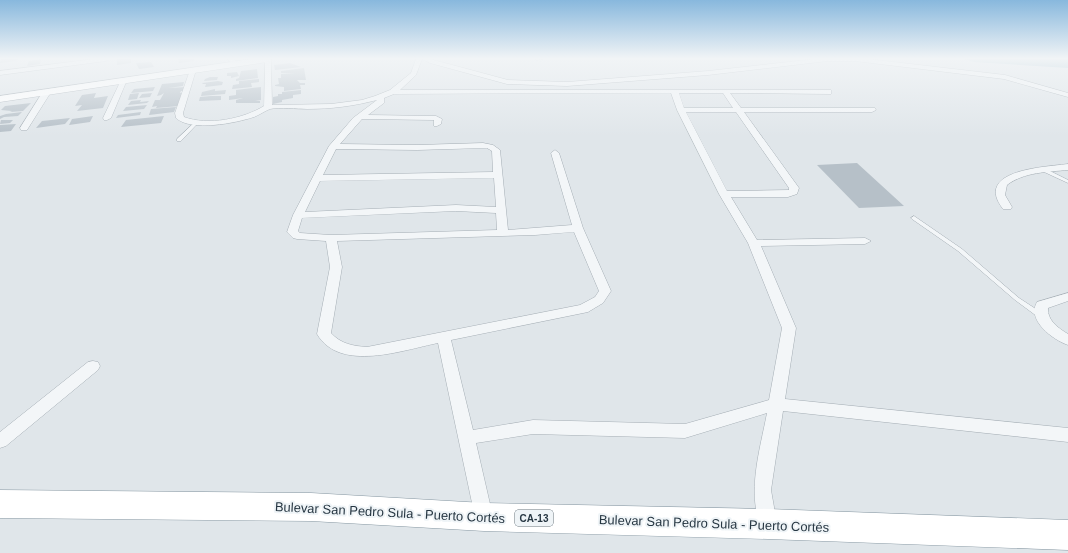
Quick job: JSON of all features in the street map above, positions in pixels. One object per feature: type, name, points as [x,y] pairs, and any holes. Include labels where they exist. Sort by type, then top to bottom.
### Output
[{"type":"highway","name":"Bulevar San Pedro Sula - Puerto Cortés","points":[[0,504],[311,507],[484,517],[768,524],[1068,535]]},
{"type":"main road","points":[[0,99],[93,85]]},
{"type":"street","points":[[107,118],[122,85]]},
{"type":"street","points":[[188,85],[179,116],[184,121],[196,123],[244,118],[256,114],[268,107],[358,103],[380,98],[392,92],[401,85]]},
{"type":"street","points":[[268,85],[268,107]]},
{"type":"street","points":[[537,85],[568,88],[598,85]]},
{"type":"street","points":[[1033,85],[1068,95]]},
{"type":"street","points":[[392,92],[568,88],[674,91],[828,92]]},
{"type":"street","points":[[674,91],[681,110],[724,194],[754,243],[789,328],[762,490],[768,524]]},
{"type":"street","points":[[724,194],[788,194],[794,192],[794,188],[725,91]]},
{"type":"street","points":[[24,128],[47,92]]},
{"type":"street","points":[[380,98],[381,101],[361,117],[333,146],[298,215],[292,232],[297,236],[331,238],[578,228]]},
{"type":"street","points":[[681,110],[872,110]]},
{"type":"street","points":[[361,117],[436,118],[438,119],[437,124]]},
{"type":"street","points":[[333,146],[434,148],[493,147],[496,150],[499,175],[503,232]]},
{"type":"street","points":[[331,238],[336,266],[324,334],[329,341],[345,350],[367,352],[583,309],[600,300],[605,291],[578,228],[555,153]]},
{"type":"street","points":[[1007,207],[1000,197],[1000,189],[1004,182],[1012,177],[1044,170],[1068,168]]},
{"type":"street","points":[[317,178],[499,175]]},
{"type":"street","points":[[298,215],[456,208],[502,210]]},
{"type":"street","points":[[754,243],[865,241]]},
{"type":"street","points":[[1068,297],[1042,305],[1041,310],[1042,316],[1052,329],[1068,340]]},
{"type":"street","points":[[443,337],[484,517]]},
{"type":"street","points":[[0,442],[94,366]]},
{"type":"street","points":[[467,438],[533,427],[685,431],[776,404],[1068,435]]},
{"type":"lane","points":[[179,140],[196,123]]},
{"type":"lane","points":[[1044,170],[1068,182]]},
{"type":"lane","points":[[914,218],[960,250],[1017,298],[1042,316]]},
{"type":"building","points":[[162,85],[183,85],[168,88],[186,87],[184,91],[181,91],[180,93],[184,93],[179,106],[152,107],[155,100],[160,100],[164,93],[157,96]]},
{"type":"building","points":[[206,85],[222,85],[222,85],[205,87]]},
{"type":"building","points":[[233,85],[251,85],[252,87],[232,89]]},
{"type":"building","points":[[275,85],[305,85],[300,85],[301,89],[284,91],[284,87]]},
{"type":"building","points":[[155,87],[153,91],[131,93],[134,89]]},
{"type":"building","points":[[261,87],[261,100],[255,101],[260,101],[260,103],[236,103],[236,100],[243,98],[229,100],[229,96],[236,95],[236,90]]},
{"type":"building","points":[[215,89],[215,91],[226,90],[225,94],[201,96],[202,92]]},
{"type":"building","points":[[301,90],[301,94],[293,95],[293,98],[282,100],[282,102],[273,104],[273,97],[278,96],[278,94],[282,94],[282,92]]},
{"type":"building","points":[[96,93],[94,98],[108,96],[103,108],[77,111],[82,105],[75,106],[82,95]]},
{"type":"building","points":[[139,93],[137,99],[128,100],[130,94]]},
{"type":"building","points":[[152,93],[150,97],[139,98],[142,94]]},
{"type":"building","points":[[221,96],[221,100],[199,101],[200,97]]},
{"type":"building","points":[[141,100],[140,102],[149,101],[147,103],[128,105],[131,101]]},
{"type":"building","points":[[31,103],[23,111],[10,112],[12,111],[1,110],[5,106]]},
{"type":"building","points":[[147,105],[144,109],[123,111],[126,107]]},
{"type":"building","points":[[176,107],[174,112],[149,115],[151,109]]},
{"type":"building","points":[[22,112],[18,116],[4,117],[0,119],[0,116],[6,114]]},
{"type":"building","points":[[141,112],[140,115],[116,118],[118,115]]},
{"type":"building","points":[[93,116],[90,122],[69,125],[72,119]]},
{"type":"building","points":[[164,116],[161,123],[121,127],[126,120]]},
{"type":"building","points":[[70,118],[65,124],[36,128],[42,121]]},
{"type":"building","points":[[1,120],[13,120],[10,123],[0,124]]},
{"type":"building","points":[[16,124],[11,131],[0,132],[0,125]]},
{"type":"building","points":[[857,163],[904,206],[859,208],[817,165]]}]
